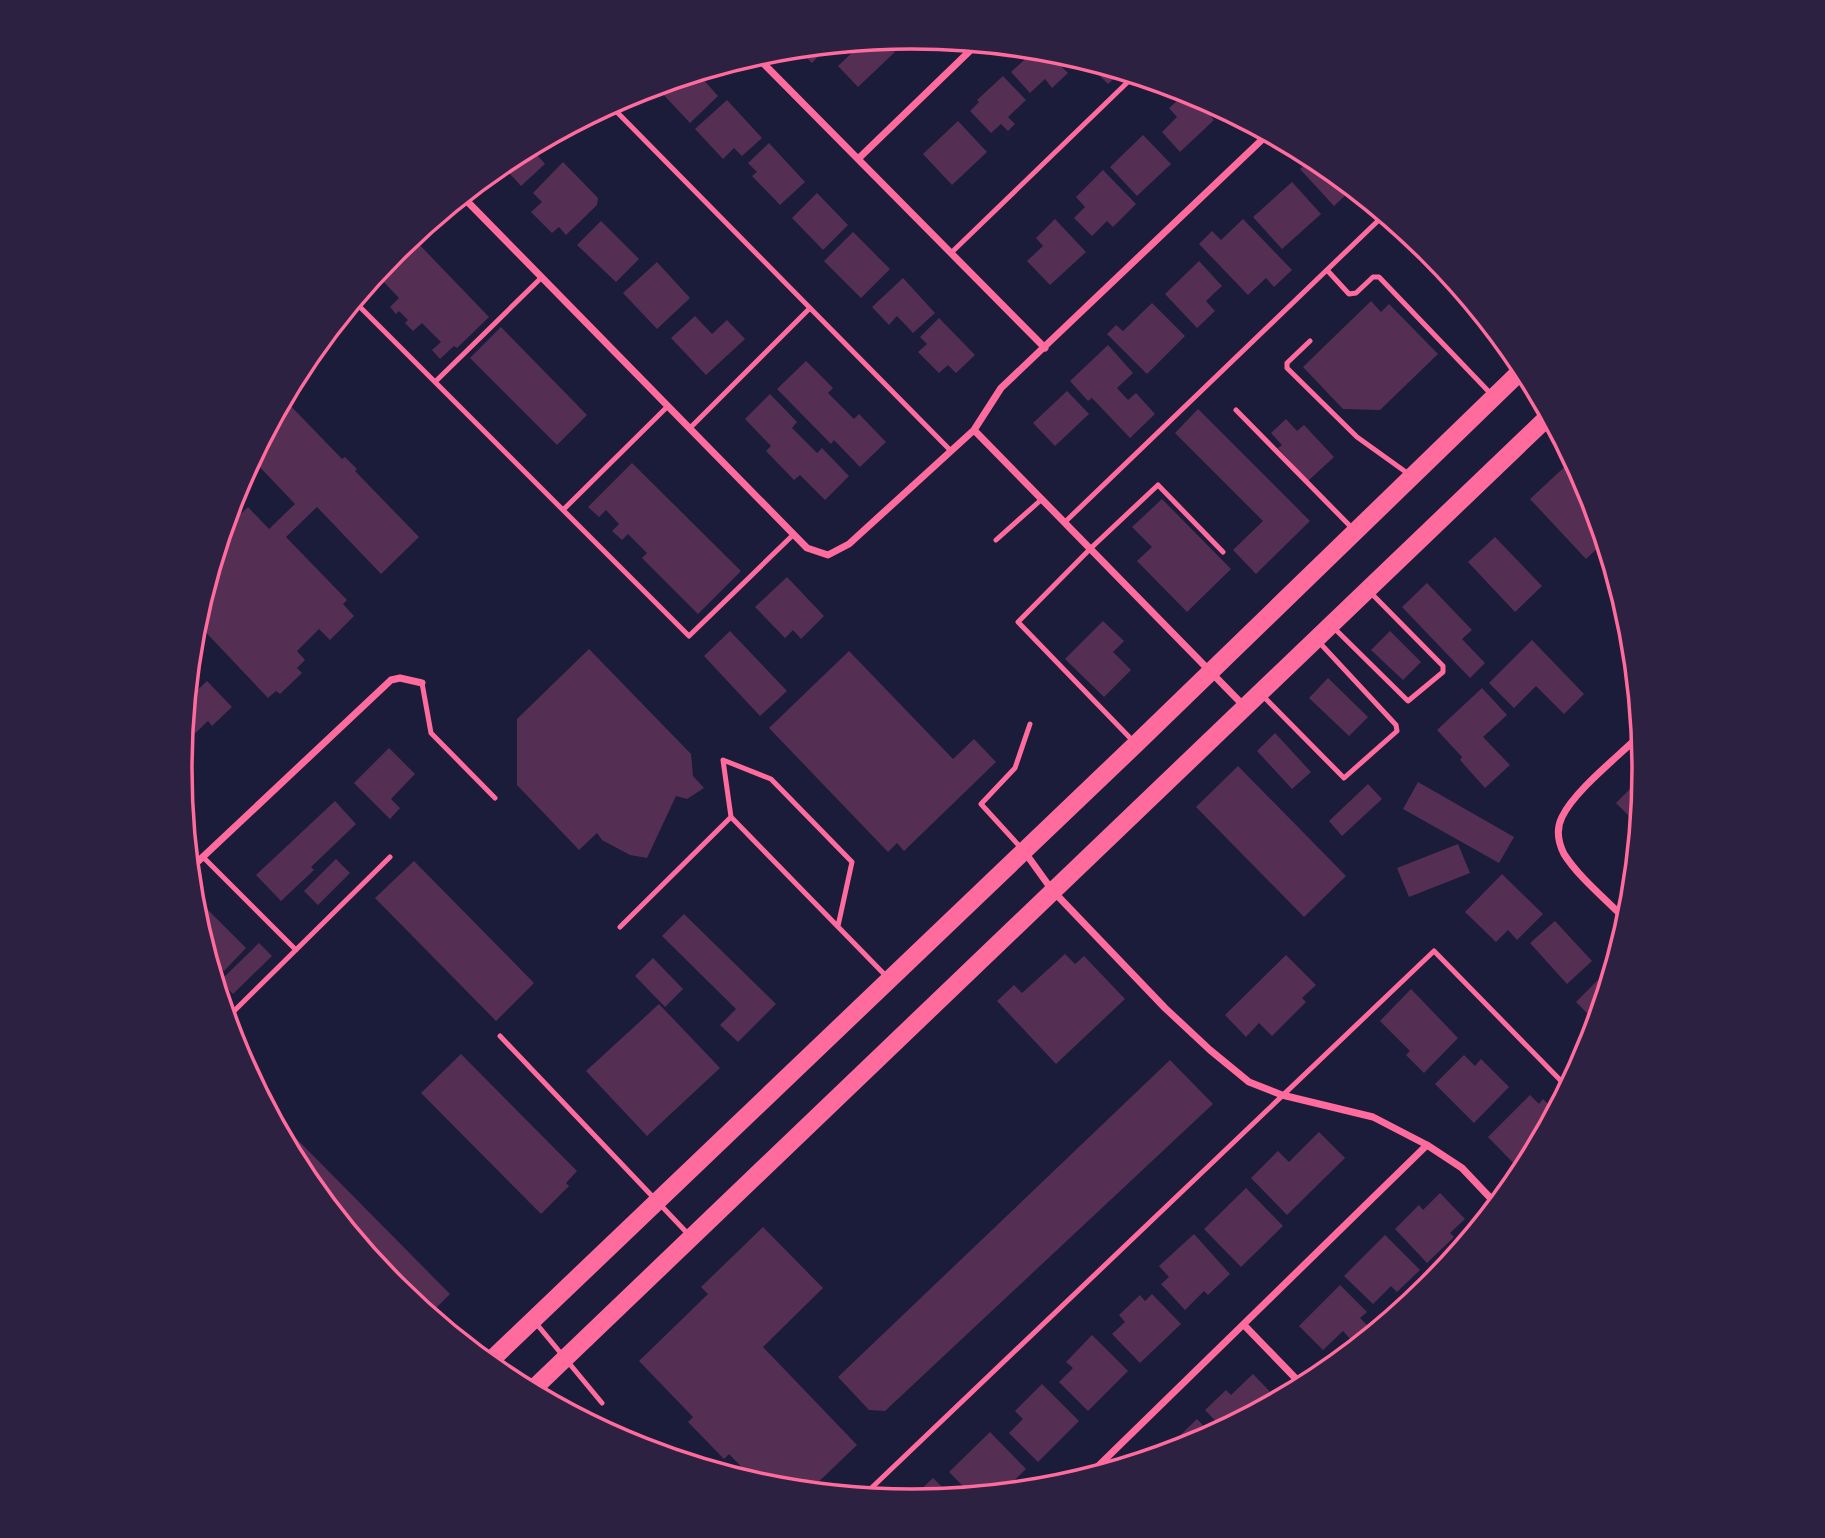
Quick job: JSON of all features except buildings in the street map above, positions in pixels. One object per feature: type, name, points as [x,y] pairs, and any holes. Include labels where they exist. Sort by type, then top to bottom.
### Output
[{"type":"main road","points":[[495,1356],[1211,672],[1516,376]]},
{"type":"main road","points":[[538,1384],[1543,422]]},
{"type":"street","points":[[858,159],[969,52]]},
{"type":"street","points":[[764,65],[1045,348]]},
{"type":"street","points":[[469,203],[807,548],[828,555],[849,544],[974,430],[1001,388],[1262,139]]},
{"type":"street","points":[[974,430],[1245,708]]},
{"type":"street","points":[[199,861],[391,680],[400,678],[422,683]]},
{"type":"street","points":[[1618,912],[1573,865],[1563,851],[1558,834],[1561,818],[1573,800],[1631,743]]},
{"type":"street","points":[[1023,850],[1052,890],[1165,1008],[1249,1082],[1282,1095],[1373,1117],[1427,1145],[1462,1168],[1490,1198]]},
{"type":"street","points":[[1101,1463],[1427,1145]]},
{"type":"street","points":[[1244,1325],[1296,1379]]},
{"type":"lane","points":[[951,253],[1128,82]]},
{"type":"lane","points":[[618,113],[951,451]]},
{"type":"lane","points":[[1065,522],[1378,221]]},
{"type":"lane","points":[[1327,270],[1349,294],[1356,293],[1373,277],[1379,278],[1494,397]]},
{"type":"lane","points":[[435,382],[542,277]]},
{"type":"lane","points":[[360,307],[690,636],[794,534]]},
{"type":"lane","points":[[690,428],[810,308]]},
{"type":"lane","points":[[1310,341],[1287,363],[1287,368],[1357,437],[1412,476]]},
{"type":"lane","points":[[563,510],[668,406]]},
{"type":"lane","points":[[1236,410],[1356,532]]},
{"type":"lane","points":[[1136,744],[1018,622],[1158,485],[1223,552]]},
{"type":"lane","points":[[996,540],[1042,499]]},
{"type":"lane","points":[[1331,625],[1408,701],[1443,672],[1443,666],[1368,590]]},
{"type":"lane","points":[[1260,693],[1344,778],[1397,728],[1316,639]]},
{"type":"lane","points":[[422,683],[431,733],[495,798]]},
{"type":"lane","points":[[1023,850],[981,804],[1015,768],[1030,724]]},
{"type":"lane","points":[[838,926],[852,862],[771,779],[723,760],[730,817],[889,979]]},
{"type":"lane","points":[[620,927],[730,817]]},
{"type":"lane","points":[[203,857],[296,950]]},
{"type":"lane","points":[[235,1010],[390,857]]},
{"type":"lane","points":[[872,1487],[1434,951],[1561,1081]]},
{"type":"lane","points":[[499,1035],[691,1237]]},
{"type":"lane","points":[[533,1320],[603,1403]]}]
